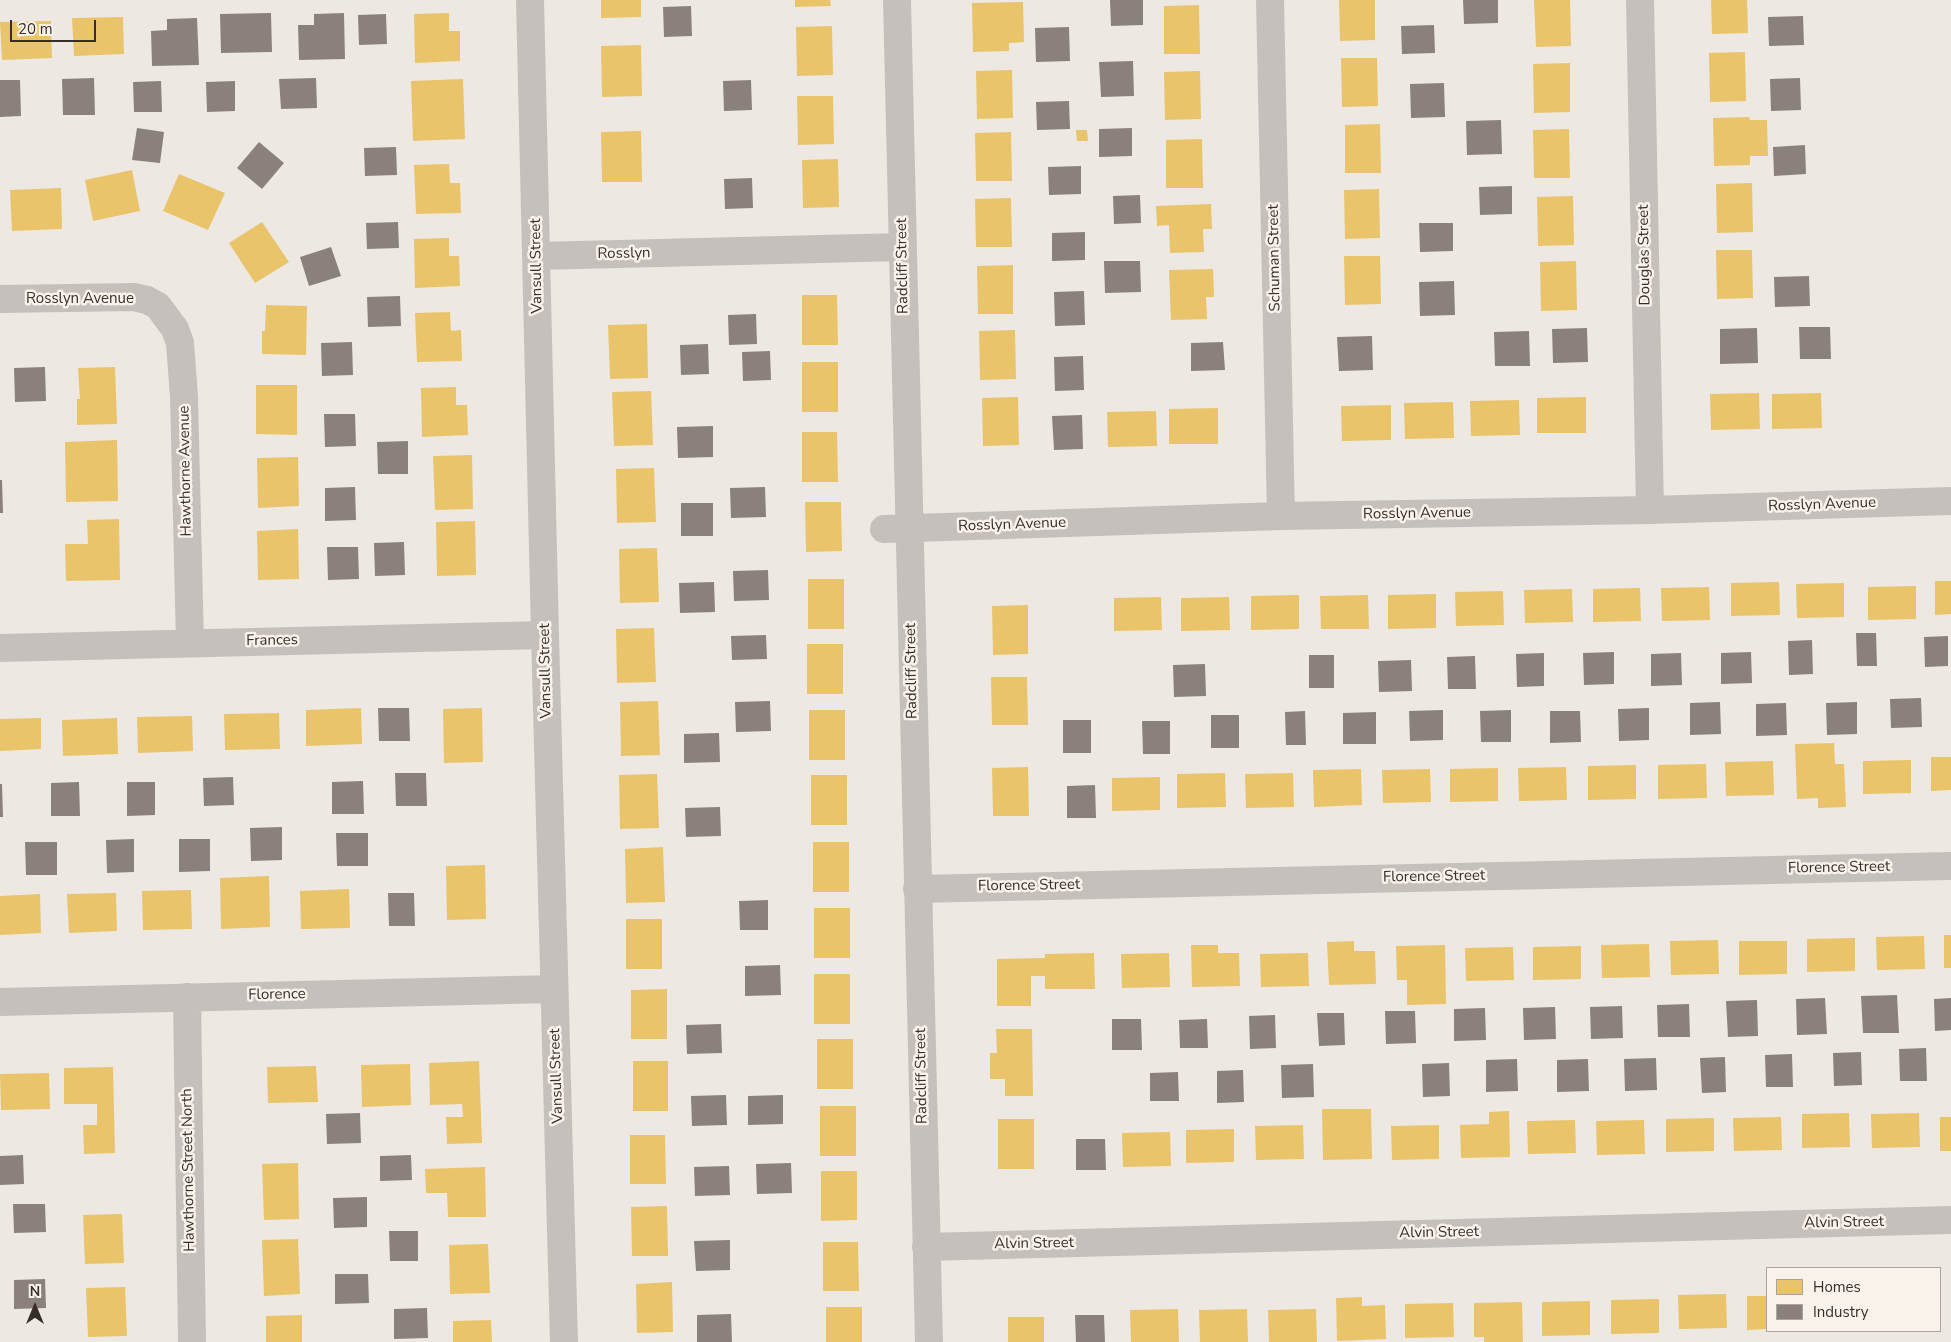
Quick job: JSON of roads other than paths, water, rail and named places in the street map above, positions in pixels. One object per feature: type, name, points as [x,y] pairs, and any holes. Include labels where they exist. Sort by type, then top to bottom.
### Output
[{"type":"street","name":"Vansull Street","points":[[530,0],[564,1342]]},
{"type":"street","name":"Radcliff Street","points":[[897,0],[902,247],[896,529],[918,889],[929,1342]]},
{"type":"street","name":"Schuman Street","points":[[1270,0],[1281,516]]},
{"type":"street","name":"Douglas Street","points":[[1640,0],[1650,510]]},
{"type":"street","name":"Rosslyn","points":[[537,256],[902,247]]},
{"type":"street","name":"Rosslyn Avenue","points":[[0,299],[134,297],[147,300],[158,306]]},
{"type":"street","name":"Hawthorne Avenue","points":[[158,306],[175,328],[180,343],[184,397],[190,643]]},
{"type":"street","name":"Rosslyn Avenue","points":[[896,529],[1281,516],[1650,510],[1951,501]]},
{"type":"street","name":"Frances","points":[[0,648],[545,635]]},
{"type":"street","name":"Florence Street","points":[[918,889],[1951,866]]},
{"type":"street","name":"Florence","points":[[0,1002],[554,989]]},
{"type":"street","name":"Hawthorne Street North","points":[[187,997],[192,1342]]},
{"type":"street","name":"Alvin Street","points":[[926,1247],[1951,1220]]}]
